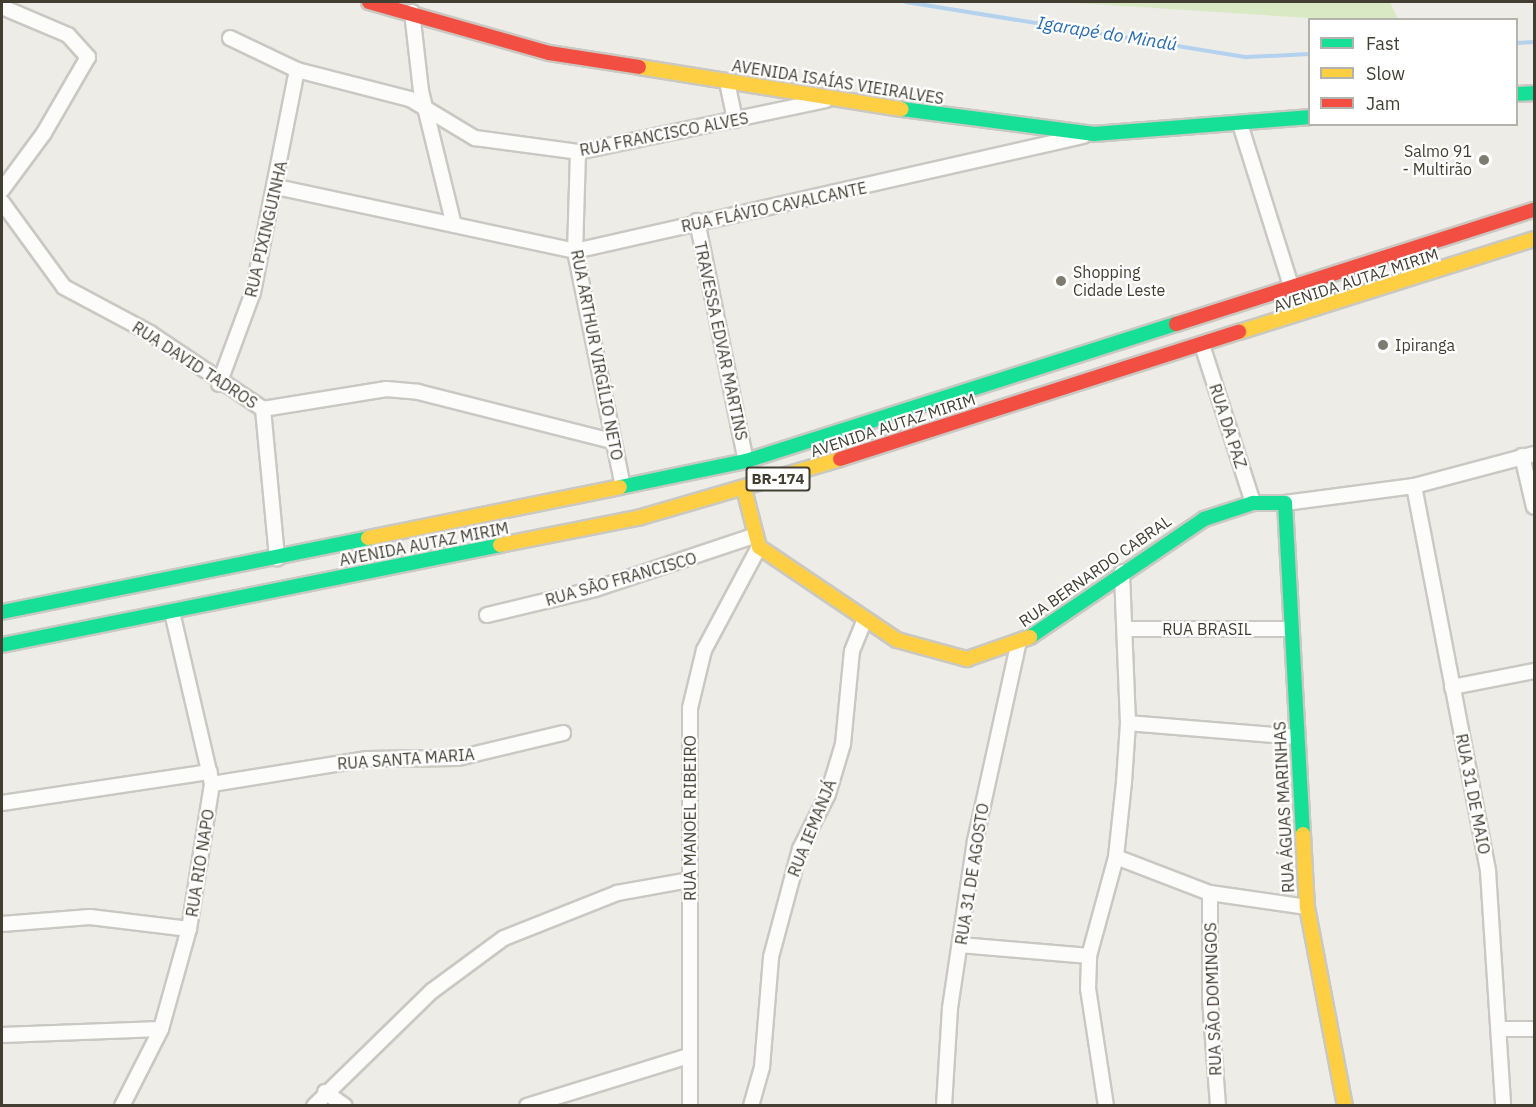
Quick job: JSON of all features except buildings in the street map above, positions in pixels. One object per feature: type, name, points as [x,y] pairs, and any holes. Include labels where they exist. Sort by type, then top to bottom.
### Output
[{"type":"main road","name":"AVENIDA ISAÍAS VIEIRALVES","points":[[369,2],[411,7],[549,53],[831,99],[1094,134],[1308,117]]},
{"type":"main road","points":[[1518,94],[1534,93]]},
{"type":"main road","name":"AVENIDA AUTAZ MIRIM","points":[[2,612],[746,461],[1534,210]]},
{"type":"main road","name":"AVENIDA AUTAZ MIRIM","points":[[2,645],[640,517],[744,489],[1203,348],[1534,239]]},
{"type":"main road","points":[[744,489],[756,541]]},
{"type":"main road","name":"RUA BERNARDO CABRAL","points":[[756,541],[864,622],[943,657],[986,657],[1018,645],[1195,524],[1254,503],[1285,503]]},
{"type":"main road","name":"RUA ÁGUAS MARINHAS","points":[[1285,503],[1288,629],[1307,907],[1345,1106]]},
{"type":"street","points":[[2,6],[84,47],[87,59],[44,133],[2,190]]},
{"type":"street","points":[[411,7],[425,107],[454,225]]},
{"type":"street","name":"RUA FRANCISCO ALVES","points":[[230,38],[297,70],[425,107],[475,138],[578,152],[831,99]]},
{"type":"street","name":"RUA PIXINGUINHA","points":[[219,384],[253,292],[277,187],[297,70]]},
{"type":"street","points":[[727,82],[735,120]]},
{"type":"street","points":[[1240,124],[1291,286]]},
{"type":"street","name":"RUA FLÁVIO CAVALCANTE","points":[[277,187],[575,251],[697,221],[1094,134]]},
{"type":"street","name":"RUA ARTHUR VIRGÍLIO NETO","points":[[578,152],[575,251],[611,441],[623,486]]},
{"type":"street","name":"RUA DAVID TADROS","points":[[2,202],[64,287],[150,333],[219,384],[263,409],[386,389],[418,392],[611,441]]},
{"type":"street","name":"TRAVESSA EDVAR MARTINS","points":[[697,221],[746,461]]},
{"type":"street","name":"RUA DA PAZ","points":[[1203,348],[1254,503]]},
{"type":"street","points":[[263,409],[277,558]]},
{"type":"street","points":[[1528,455],[1534,507]]},
{"type":"street","name":"RUA BERNARDO CABRAL","points":[[1285,503],[1414,486],[1528,455]]},
{"type":"street","name":"RUA 31 DE MAIO","points":[[1414,486],[1488,871],[1500,1029],[1503,1106]]},
{"type":"street","name":"RUA SÃO FRANCISCO","points":[[487,615],[606,586],[756,541]]},
{"type":"street","name":"RUA MANOEL RIBEIRO","points":[[690,1106],[689,880],[695,678],[704,650],[756,541]]},
{"type":"street","points":[[1106,1106],[1088,989],[1089,956],[1116,857],[1128,723],[1122,572]]},
{"type":"street","name":"RUA RIO NAPO","points":[[122,1106],[161,1029],[189,929],[211,778],[172,612]]},
{"type":"street","name":"RUA IEMANJÁ","points":[[751,1106],[762,1067],[771,957],[800,849],[828,794],[843,744],[852,651],[864,622]]},
{"type":"street","name":"RUA BRASIL","points":[[1126,629],[1288,629]]},
{"type":"street","name":"RUA 31 DE AGOSTO","points":[[944,1106],[950,1008],[975,841],[1018,645]]},
{"type":"street","points":[[1452,687],[1534,671]]},
{"type":"street","points":[[1128,723],[1297,737]]},
{"type":"street","name":"RUA SANTA MARIA","points":[[2,803],[366,759],[458,758],[563,733]]},
{"type":"street","points":[[1116,857],[1210,893],[1307,907]]},
{"type":"street","points":[[314,1106],[325,1092],[432,991],[504,938],[617,893],[689,880]]},
{"type":"street","name":"RUA SÃO DOMINGOS","points":[[1210,893],[1210,999],[1218,1106]]},
{"type":"street","points":[[2,924],[90,917],[189,929]]},
{"type":"street","points":[[961,945],[1089,956]]},
{"type":"street","points":[[2,1035],[161,1029]]},
{"type":"street","points":[[1500,1029],[1534,1029]]},
{"type":"street","points":[[527,1106],[689,1056]]},
{"type":"street","points":[[325,1092],[345,1106]]},
{"type":"green space","points":[[1059,2],[1390,2],[1398,18],[1311,18]]},
{"type":"waterway","name":"Igarapé do Mindú","points":[[906,2],[1247,57],[1308,54]]},
{"type":"waterway","name":"Igarapé do Mindú","points":[[1518,43],[1534,42]]},
{"type":"traffic: fast","points":[[1518,94],[1534,93]]},
{"type":"traffic: fast","points":[[902,109],[1094,134],[1308,117]]},
{"type":"traffic: fast","points":[[620,487],[746,461],[1176,324]]},
{"type":"traffic: fast","points":[[1030,637],[1204,519],[1253,503],[1285,503],[1303,834]]},
{"type":"traffic: fast","points":[[2,612],[368,538]]},
{"type":"traffic: fast","points":[[2,645],[500,545]]},
{"type":"traffic: slow","points":[[639,67],[902,109]]},
{"type":"traffic: slow","points":[[1239,332],[1534,239]]},
{"type":"traffic: slow","points":[[500,545],[641,517],[840,459]]},
{"type":"traffic: slow","points":[[368,538],[620,487]]},
{"type":"traffic: slow","points":[[744,489],[759,547],[897,640],[967,659],[1030,637]]},
{"type":"traffic: slow","points":[[1303,834],[1307,907],[1345,1106]]},
{"type":"traffic: jam","points":[[369,2],[549,53],[639,67]]},
{"type":"traffic: jam","points":[[1176,324],[1534,210]]},
{"type":"traffic: jam","points":[[840,459],[1239,332]]},
{"type":"place","name":"Salmo 91 - Multirão","points":[[1484,160]]},
{"type":"place","name":"Shopping Cidade Leste","points":[[1061,281]]},
{"type":"place","name":"Ipiranga","points":[[1383,345]]}]
